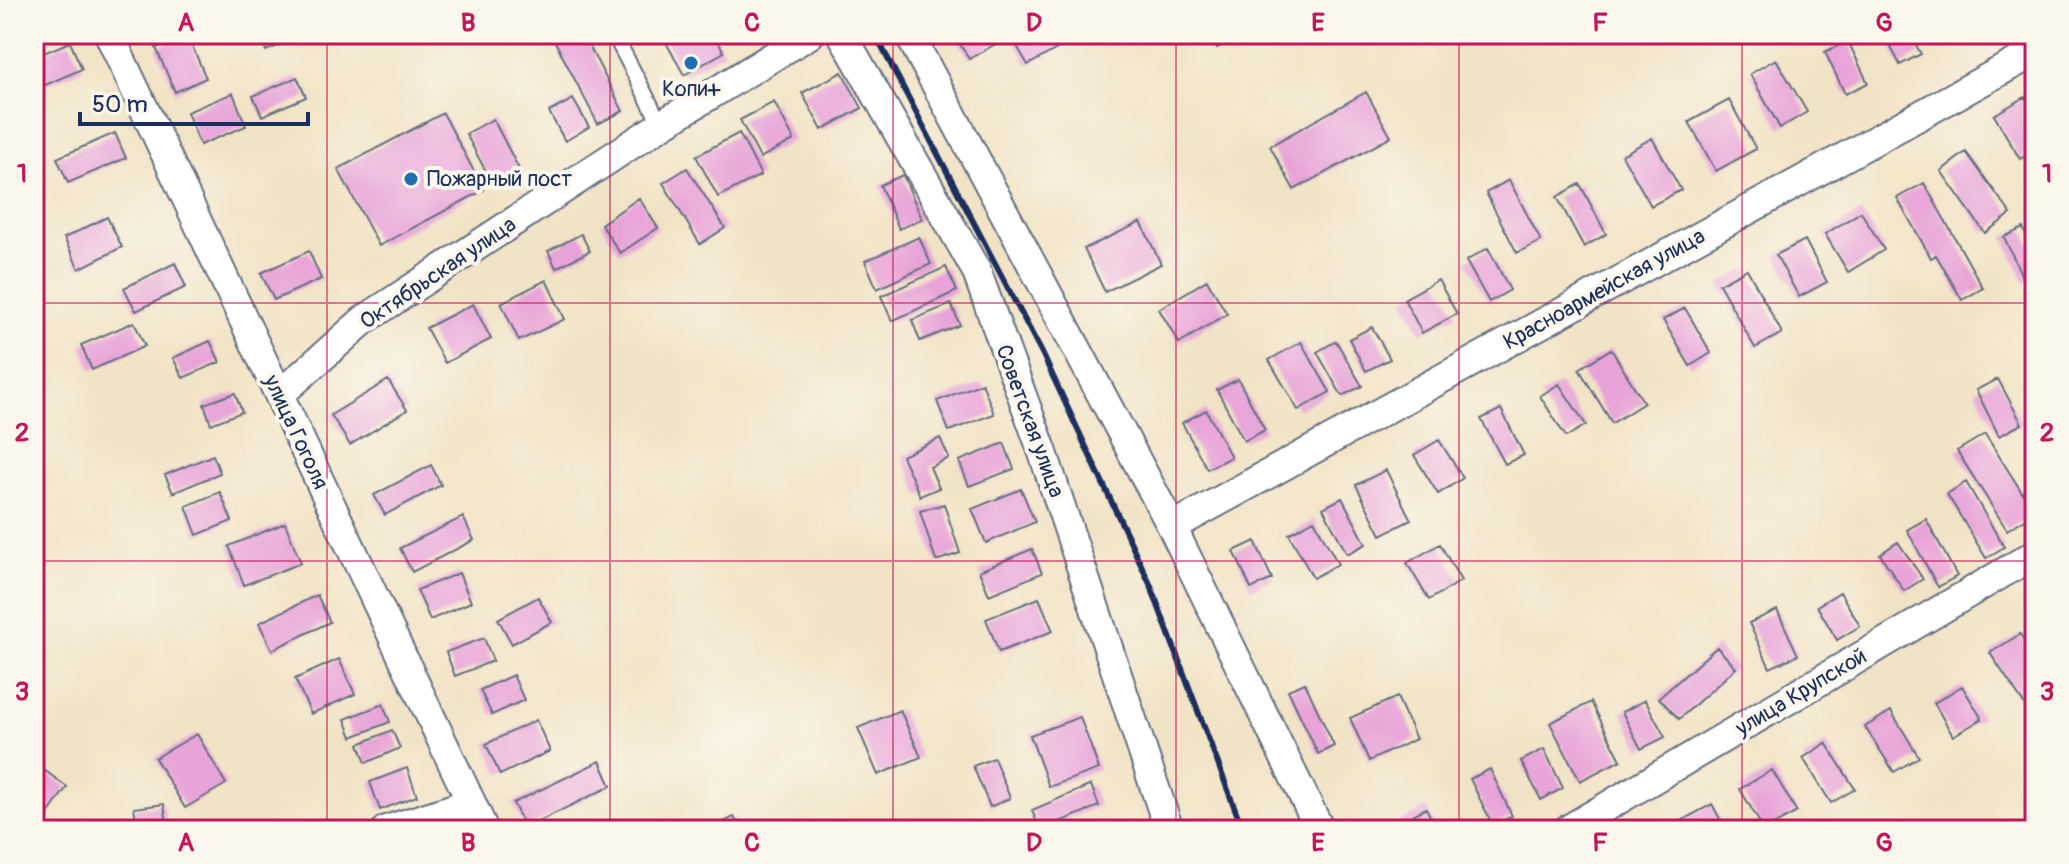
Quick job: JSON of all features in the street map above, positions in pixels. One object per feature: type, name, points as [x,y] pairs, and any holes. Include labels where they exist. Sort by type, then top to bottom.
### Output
[{"type":"street","name":"улица Гоголя","points":[[109,34],[484,830]]},
{"type":"street","name":"Октябрьская улица","points":[[279,395],[364,320],[661,125],[810,34]]},
{"type":"street","name":"Советская улица","points":[[842,34],[976,270],[1042,450],[1169,830]]},
{"type":"street","points":[[909,34],[1172,527],[1320,830]]},
{"type":"street","name":"Красноармейская улица","points":[[1172,527],[2035,52]]},
{"type":"street","name":"улица Крупской","points":[[1567,830],[2035,554]]},
{"type":"street","points":[[386,830],[470,803]]},
{"type":"lane","points":[[614,34],[661,125]]},
{"type":"building","points":[[187,34],[206,78],[175,92],[156,48]]},
{"type":"building","points":[[259,34],[307,34],[266,51]]},
{"type":"building","points":[[551,34],[583,34],[623,111],[598,124]]},
{"type":"building","name":"Копи+","points":[[669,34],[714,34],[724,52],[684,75],[663,37]]},
{"type":"building","points":[[954,34],[996,34],[1001,41],[969,59]]},
{"type":"building","points":[[1010,34],[1055,34],[1062,46],[1028,65]]},
{"type":"building","points":[[1210,34],[1242,34],[1217,48]]},
{"type":"building","points":[[1884,34],[1910,34],[1921,54],[1900,65]]},
{"type":"building","points":[[1848,41],[1868,83],[1845,94],[1825,52]]},
{"type":"building","points":[[70,42],[82,69],[34,90],[34,57]]},
{"type":"building","points":[[1776,59],[1807,112],[1780,128],[1750,74]]},
{"type":"building","points":[[842,72],[862,108],[822,130],[802,93]]},
{"type":"building","points":[[297,77],[306,97],[262,116],[253,96]]},
{"type":"building","points":[[1366,92],[1391,137],[1294,190],[1270,146]]},
{"type":"building","points":[[233,93],[246,126],[200,145],[187,112]]},
{"type":"building","points":[[2025,97],[2035,114],[2035,150],[2020,159],[1994,115]]},
{"type":"building","points":[[573,99],[589,127],[565,141],[549,112]]},
{"type":"building","points":[[1729,100],[1756,149],[1716,171],[1689,122]]},
{"type":"building","points":[[774,102],[794,140],[760,158],[740,120]]},
{"type":"building","name":"Пожарный пост","points":[[443,113],[484,190],[379,246],[338,169]]},
{"type":"building","points":[[493,119],[519,169],[492,183],[466,134]]},
{"type":"building","points":[[115,133],[126,158],[68,183],[57,158]]},
{"type":"building","points":[[739,133],[761,175],[718,197],[696,156]]},
{"type":"building","points":[[1652,138],[1681,190],[1651,206],[1622,155]]},
{"type":"building","points":[[1966,152],[2011,214],[1985,233],[1941,171]]},
{"type":"building","points":[[687,168],[725,228],[700,244],[663,183]]},
{"type":"building","points":[[903,175],[922,219],[899,229],[880,185]]},
{"type":"building","points":[[1509,180],[1541,241],[1517,253],[1486,193]]},
{"type":"building","points":[[1924,183],[1983,288],[1962,300],[1936,255],[1931,258],[1897,198]]},
{"type":"building","points":[[1580,184],[1606,234],[1584,247],[1557,197]]},
{"type":"building","points":[[639,198],[658,228],[620,253],[601,224]]},
{"type":"building","points":[[1861,212],[1884,250],[1848,272],[1825,234]]},
{"type":"building","points":[[107,217],[122,247],[79,269],[64,238]]},
{"type":"building","points":[[1141,222],[1161,264],[1105,292],[1084,249]]},
{"type":"building","points":[[2023,228],[2035,255],[2035,279],[2025,283],[2004,237]]},
{"type":"building","points":[[581,234],[590,251],[556,268],[548,251]]},
{"type":"building","points":[[919,237],[931,264],[877,289],[865,261]]},
{"type":"building","points":[[1805,240],[1827,282],[1799,297],[1776,255]]},
{"type":"building","points":[[1488,248],[1510,290],[1489,302],[1466,261]]},
{"type":"building","points":[[309,251],[321,279],[274,300],[261,273]]},
{"type":"building","points":[[175,263],[186,287],[136,311],[124,288]]},
{"type":"building","points":[[946,267],[957,291],[892,321],[881,296]]},
{"type":"building","points":[[1747,269],[1782,333],[1755,348],[1719,284]]},
{"type":"building","points":[[546,280],[565,319],[519,341],[501,303]]},
{"type":"building","points":[[1207,280],[1227,314],[1179,343],[1159,309]]},
{"type":"building","points":[[1438,280],[1457,314],[1422,333],[1404,299]]},
{"type":"building","points":[[473,304],[491,339],[445,363],[426,328]]},
{"type":"building","points":[[951,304],[960,325],[920,341],[912,320]]},
{"type":"building","points":[[1685,308],[1711,353],[1690,366],[1663,320]]},
{"type":"building","points":[[134,322],[145,346],[92,370],[81,345]]},
{"type":"building","points":[[1372,327],[1390,359],[1366,371],[1349,339]]},
{"type":"building","points":[[210,341],[220,362],[183,378],[173,358]]},
{"type":"building","points":[[1336,341],[1362,386],[1342,396],[1317,352]]},
{"type":"building","points":[[1301,342],[1330,392],[1298,410],[1269,360]]},
{"type":"building","points":[[1611,349],[1644,403],[1612,423],[1579,369]]},
{"type":"building","points":[[1238,379],[1265,430],[1244,441],[1217,390]]},
{"type":"building","points":[[1998,379],[2022,424],[1999,436],[1976,390]]},
{"type":"building","points":[[388,380],[407,410],[350,445],[331,415]]},
{"type":"building","points":[[982,383],[994,414],[949,431],[937,401]]},
{"type":"building","points":[[1559,384],[1586,425],[1566,437],[1540,396]]},
{"type":"building","points":[[235,393],[242,412],[211,424],[204,404]]},
{"type":"building","points":[[1501,409],[1524,455],[1505,464],[1481,419]]},
{"type":"building","points":[[1206,410],[1231,457],[1207,469],[1182,423]]},
{"type":"building","points":[[1985,434],[2035,513],[2007,530],[1957,451]]},
{"type":"building","points":[[940,438],[949,458],[930,467],[939,488],[920,496],[902,456]]},
{"type":"building","points":[[1439,440],[1463,478],[1438,494],[1414,455]]},
{"type":"building","points":[[1004,443],[1014,469],[969,486],[959,461]]},
{"type":"building","points":[[213,455],[220,473],[173,493],[165,475]]},
{"type":"building","points":[[431,465],[441,485],[385,515],[374,495]]},
{"type":"building","points":[[1386,470],[1411,520],[1381,535],[1356,485]]},
{"type":"building","points":[[1966,482],[2004,547],[1986,558],[1947,494]]},
{"type":"building","points":[[1021,489],[1035,522],[986,543],[972,509]]},
{"type":"building","points":[[220,492],[232,521],[197,535],[186,506]]},
{"type":"building","points":[[1342,498],[1366,544],[1347,554],[1323,508]]},
{"type":"building","points":[[944,504],[960,553],[936,561],[920,511]]},
{"type":"building","points":[[463,517],[474,540],[412,572],[400,548]]},
{"type":"building","points":[[1926,519],[1957,576],[1938,587],[1907,530]]},
{"type":"building","points":[[1314,520],[1338,564],[1313,578],[1289,534]]},
{"type":"building","points":[[285,523],[301,563],[244,585],[229,546]]},
{"type":"building","points":[[1255,541],[1272,579],[1251,589],[1234,551]]},
{"type":"building","points":[[1898,542],[1923,579],[1904,591],[1880,554]]},
{"type":"building","points":[[1440,544],[1461,581],[1429,600],[1407,563]]},
{"type":"building","points":[[1032,549],[1042,573],[989,595],[979,571]]},
{"type":"building","points":[[459,573],[471,602],[430,620],[417,590]]},
{"type":"building","points":[[1840,592],[1860,626],[1837,640],[1817,606]]},
{"type":"building","points":[[317,595],[330,622],[272,650],[259,623]]},
{"type":"building","points":[[538,597],[552,622],[512,644],[498,619]]},
{"type":"building","points":[[1039,598],[1053,631],[999,652],[986,619]]},
{"type":"building","points":[[1777,610],[1798,655],[1770,668],[1749,623]]},
{"type":"building","points":[[2020,634],[2035,657],[2035,701],[2026,707],[1990,653]]},
{"type":"building","points":[[484,638],[493,661],[455,676],[446,652]]},
{"type":"building","points":[[1717,647],[1736,668],[1679,719],[1659,698]]},
{"type":"building","points":[[339,659],[355,694],[311,714],[295,679]]},
{"type":"building","points":[[513,675],[524,700],[492,715],[480,690]]},
{"type":"building","points":[[1305,683],[1334,746],[1318,754],[1288,690]]},
{"type":"building","points":[[1962,686],[1982,719],[1953,736],[1934,703]]},
{"type":"building","points":[[1397,697],[1416,739],[1369,761],[1350,718]]},
{"type":"building","points":[[1645,700],[1665,737],[1641,749],[1622,712]]},
{"type":"building","points":[[1591,702],[1621,760],[1580,781],[1550,723]]},
{"type":"building","points":[[383,704],[390,722],[352,737],[345,719]]},
{"type":"building","points":[[900,710],[921,757],[878,775],[858,728]]},
{"type":"building","points":[[1891,711],[1919,757],[1894,772],[1865,727]]},
{"type":"building","points":[[1080,717],[1099,769],[1049,787],[1030,735]]},
{"type":"building","points":[[536,720],[550,751],[500,775],[486,744]]},
{"type":"building","points":[[392,730],[400,748],[366,763],[359,744]]},
{"type":"building","points":[[197,734],[226,784],[185,808],[155,758]]},
{"type":"building","points":[[1826,743],[1855,789],[1831,803],[1803,758]]},
{"type":"building","points":[[1544,749],[1563,788],[1541,800],[1521,761]]},
{"type":"building","points":[[994,758],[1010,798],[990,807],[973,766]]},
{"type":"building","points":[[600,761],[611,786],[525,828],[513,803]]},
{"type":"building","points":[[40,767],[67,787],[40,825],[34,820],[34,775]]},
{"type":"building","points":[[407,768],[417,796],[380,810],[370,782]]},
{"type":"building","points":[[1490,769],[1512,816],[1493,826],[1470,779]]},
{"type":"building","points":[[1772,770],[1797,812],[1764,830],[1740,789]]},
{"type":"building","points":[[1091,785],[1099,806],[1040,830],[1032,810]]},
{"type":"building","points":[[164,804],[168,830],[138,830],[134,808]]},
{"type":"building","points":[[1712,804],[1726,830],[1683,830],[1679,822]]},
{"type":"building","points":[[1426,808],[1437,830],[1384,830]]},
{"type":"building","points":[[734,817],[741,830],[707,830]]},
{"type":"railway","points":[[875,34],[1042,353],[1150,584],[1243,830]]},
{"type":"place","name":"Копи+","points":[[691,63]]},
{"type":"place","name":"Пожарный пост","points":[[411,179]]}]
